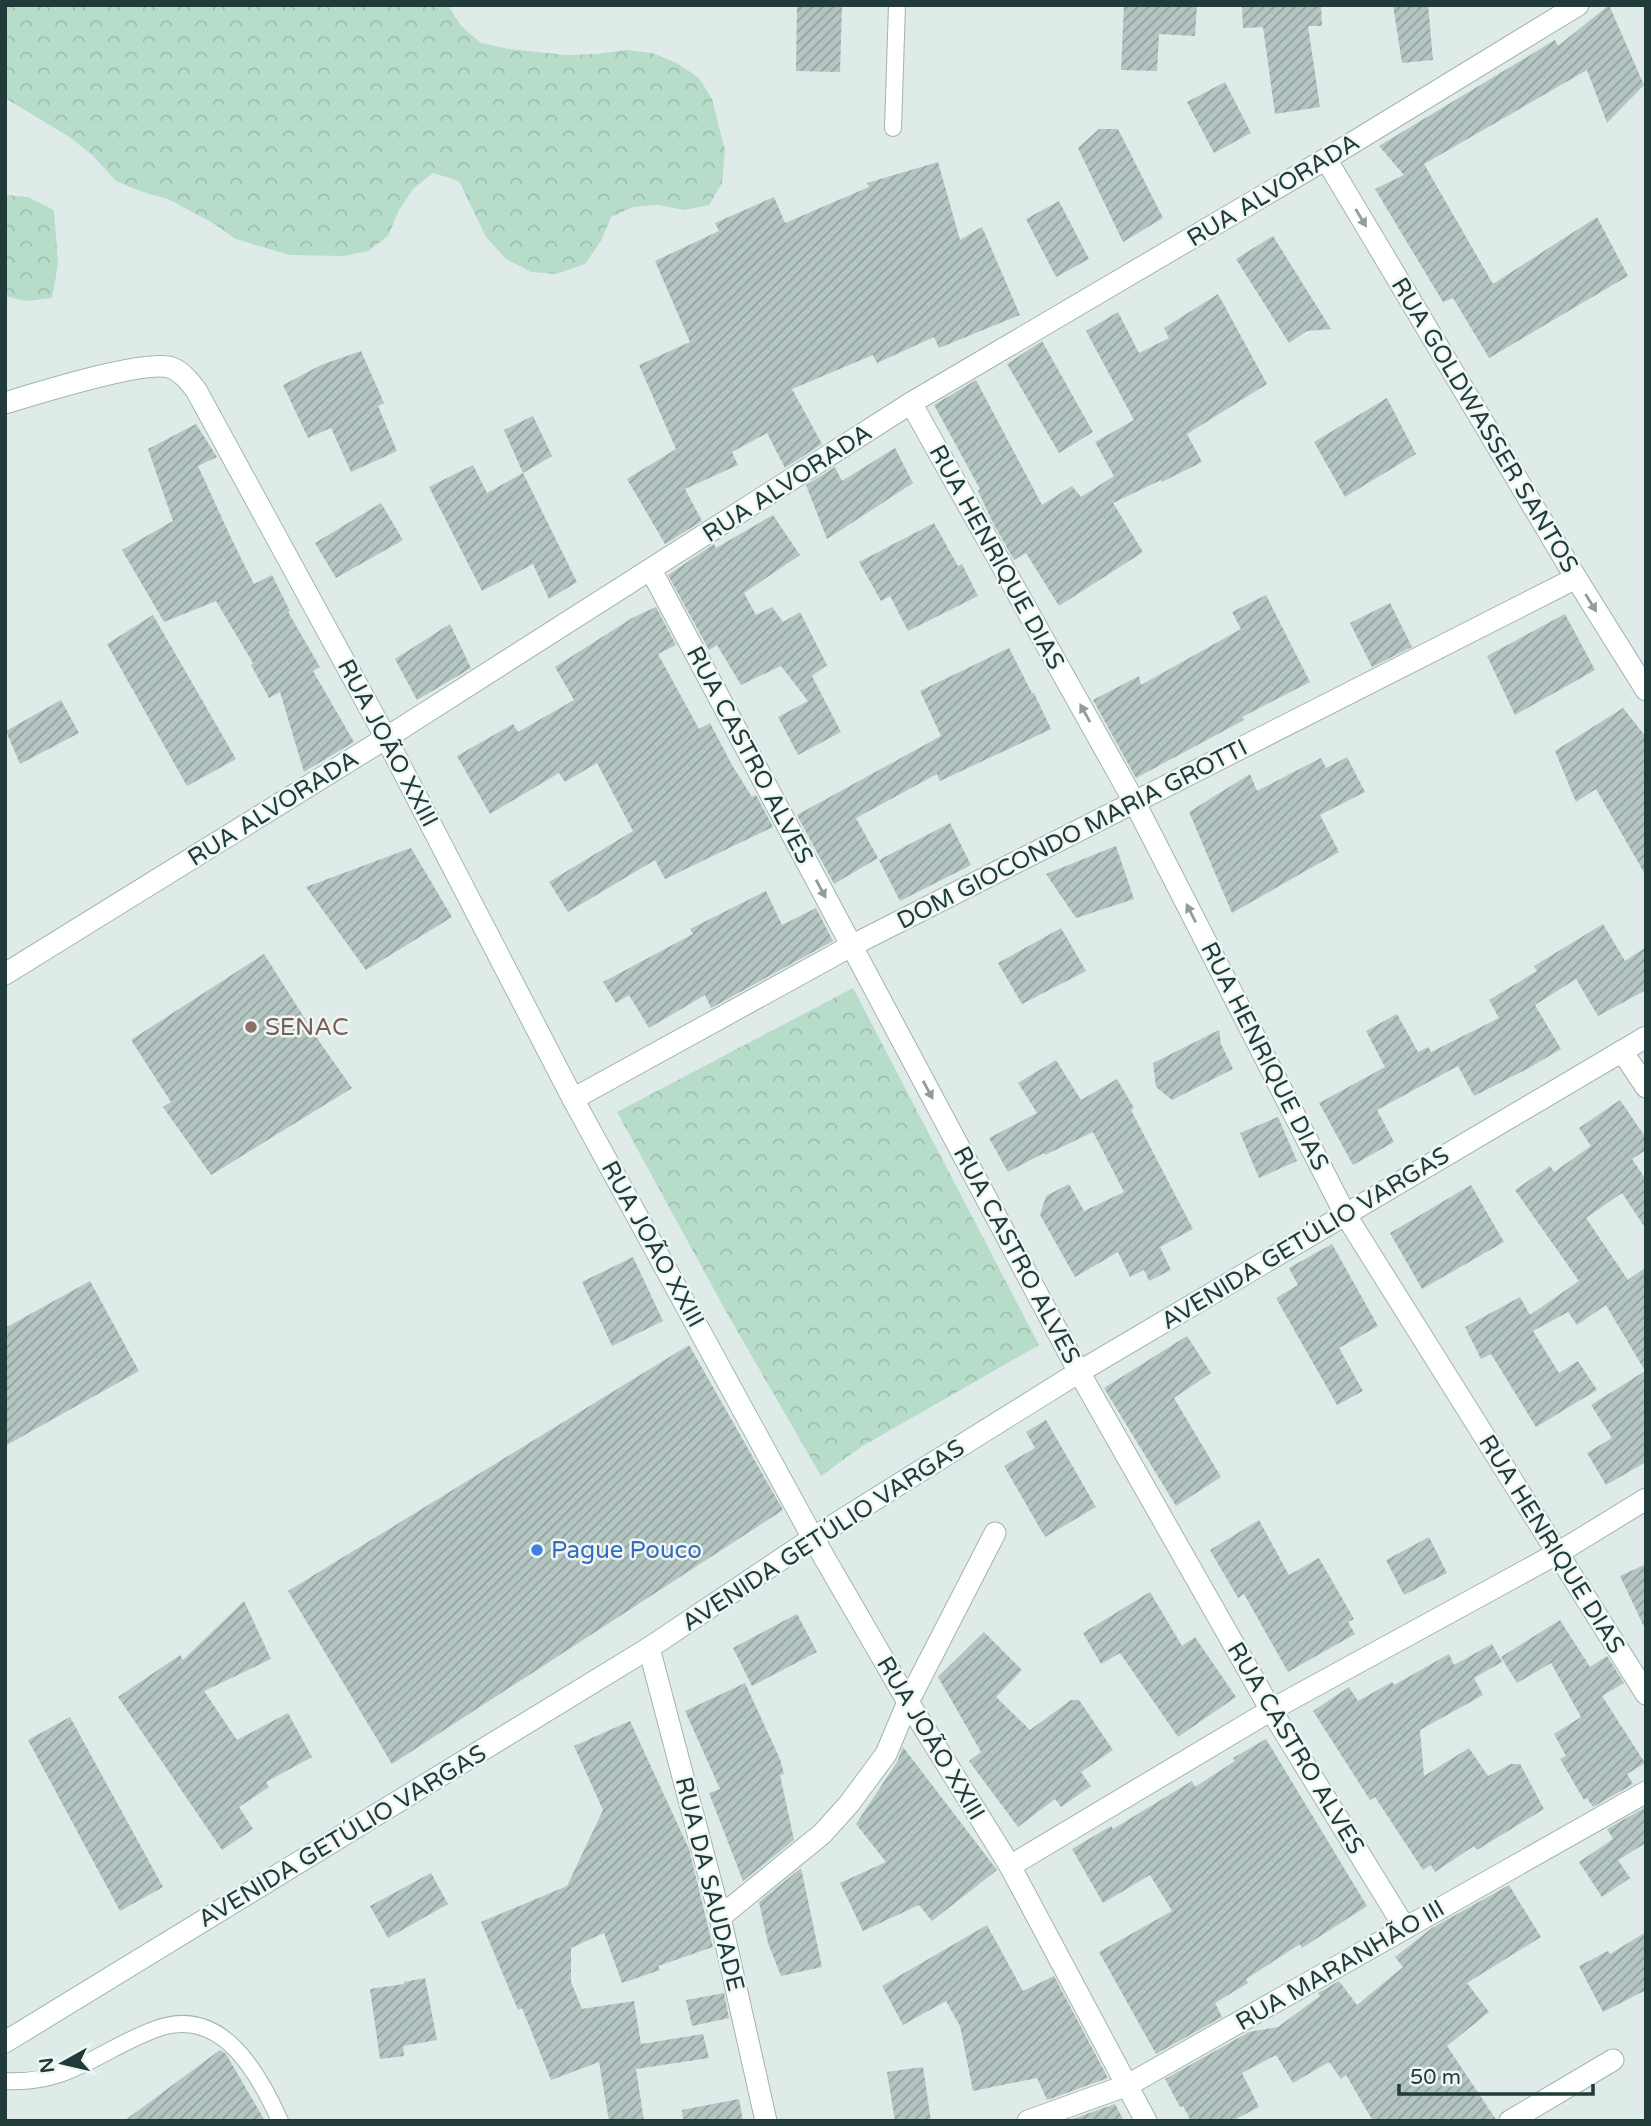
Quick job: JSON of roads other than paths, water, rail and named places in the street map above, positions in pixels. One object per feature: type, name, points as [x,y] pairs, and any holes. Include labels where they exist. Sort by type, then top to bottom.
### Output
[{"type":"street","name":"RUA ALVORADA","points":[[5,974],[386,738],[911,403],[1326,159],[1578,5]]},
{"type":"street","name":"RUA GOLDWASSER SANTOS","points":[[1326,159],[1576,578],[1646,690]]},
{"type":"street","name":"RUA JOÃO XXIII","points":[[5,402],[122,371],[169,366],[183,374],[196,390],[386,738],[573,1099],[813,1538],[908,1702],[1010,1866],[1146,2121]]},
{"type":"street","name":"RUA HENRIQUE DIAS","points":[[911,403],[1135,803],[1345,1214],[1646,1693]]},
{"type":"street","name":"RUA CASTRO ALVES","points":[[651,570],[1079,1372],[1271,1710],[1405,1928]]},
{"type":"street","name":"DOM GIOCONDO MARIA GROTTI","points":[[573,1099],[852,946],[1576,578]]},
{"type":"street","name":"AVENIDA GETÚLIO VARGAS","points":[[5,2042],[649,1648],[813,1538],[1079,1372],[1646,1037]]},
{"type":"street","points":[[1622,1051],[1646,1087]]},
{"type":"street","points":[[1010,1866],[1271,1710],[1558,1553],[1646,1499]]},
{"type":"street","points":[[720,1917],[822,1834],[849,1804],[886,1754],[908,1702],[995,1533]]},
{"type":"street","name":"RUA DA SAUDADE","points":[[649,1648],[720,1917],[766,2121]]},
{"type":"street","name":"RUA MARANHÃO III","points":[[1028,2121],[1128,2085],[1646,1792]]},
{"type":"street","points":[[1510,2121],[1613,2060]]},
{"type":"lane","points":[[893,128],[897,5]]},
{"type":"lane","points":[[5,2081],[22,2082],[54,2077],[85,2065],[157,2029],[191,2024],[229,2042],[246,2058],[267,2092],[279,2121]]},
{"type":"place","name":"SENAC","points":[[251,1027]]},
{"type":"place","name":"Pague Pouco","points":[[537,1550]]}]
